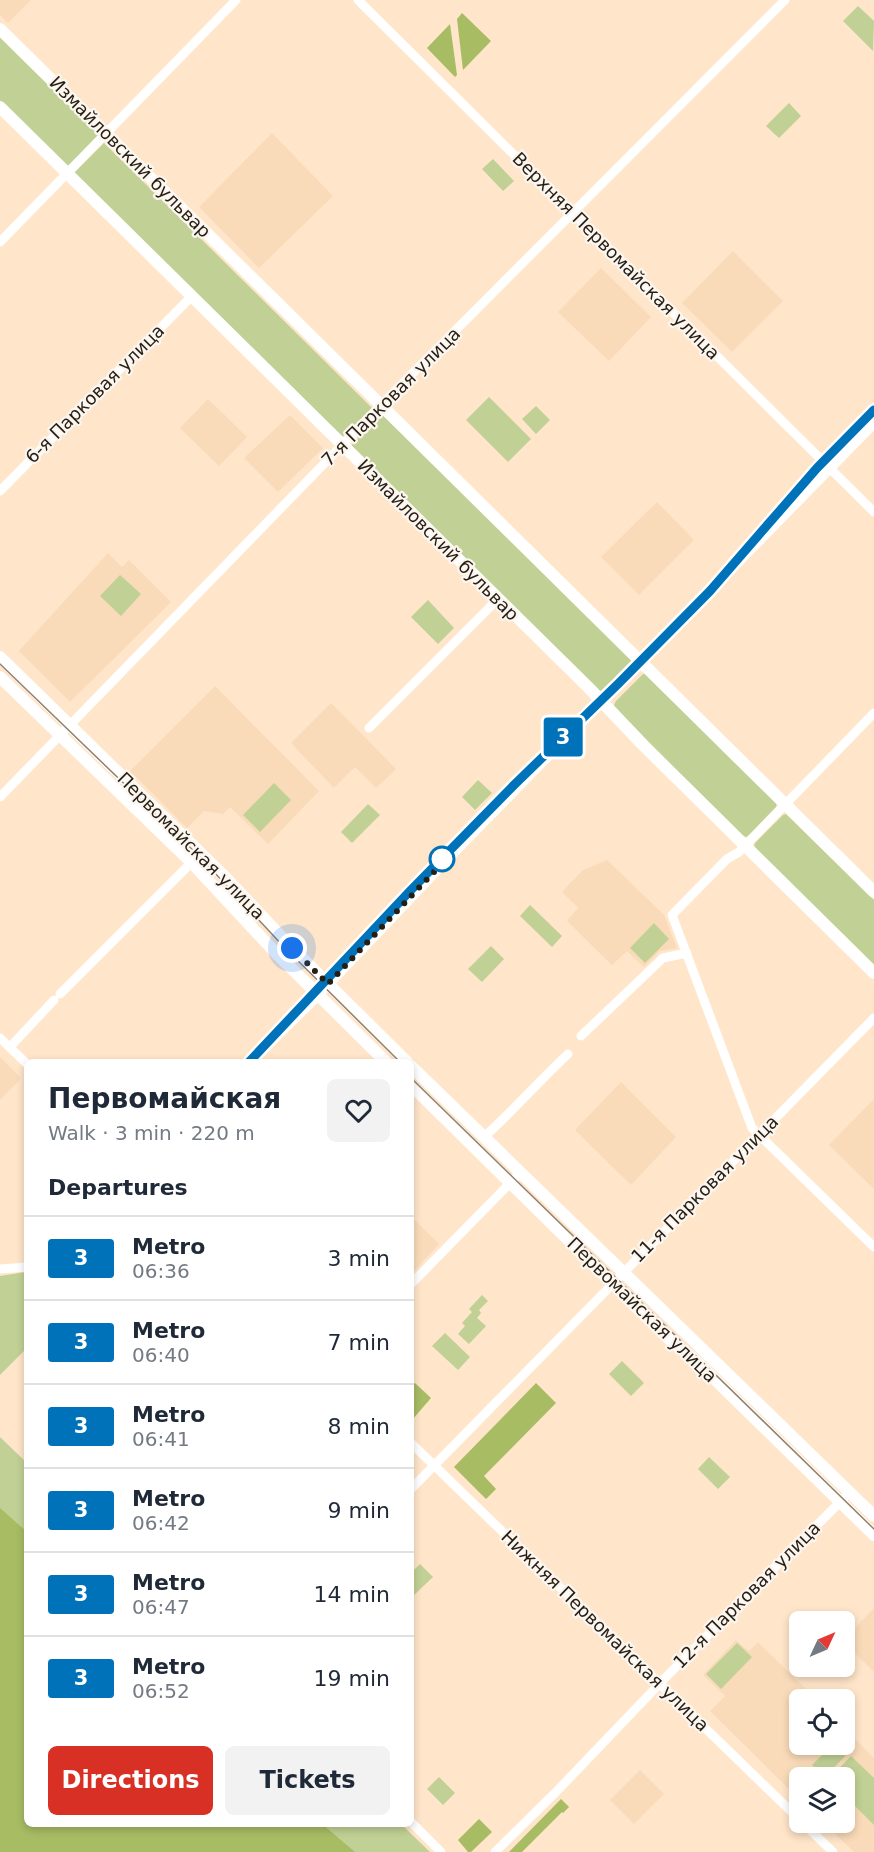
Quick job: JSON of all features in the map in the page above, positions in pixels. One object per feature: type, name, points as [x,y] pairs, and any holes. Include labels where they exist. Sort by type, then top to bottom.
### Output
[{"type":"main road","name":"Измайловский бульвар","points":[[0,28],[874,892]]},
{"type":"main road","name":"Измайловский бульвар","points":[[0,107],[874,974]]},
{"type":"main road","points":[[252,1059],[328,984],[459,846],[874,422]]},
{"type":"main road","name":"Первомайская улица","points":[[0,657],[70,725],[196,857],[317,994],[383,1059]]},
{"type":"main road","name":"Первомайская улица","points":[[0,676],[60,736],[196,857],[404,1059]]},
{"type":"main road","name":"Первомайская улица","points":[[414,1069],[484,1137],[515,1177],[612,1283],[673,1343],[693,1358],[844,1497],[874,1516]]},
{"type":"main road","name":"Первомайская улица","points":[[414,1088],[623,1272],[844,1497],[874,1535]]},
{"type":"street","points":[[0,242],[236,0]]},
{"type":"street","name":"Верхняя Первомайская улица","points":[[358,0],[874,512]]},
{"type":"street","name":"7-я Парковая улица","points":[[0,797],[381,405],[785,0]]},
{"type":"street","name":"6-я Парковая улица","points":[[0,491],[191,297]]},
{"type":"street","points":[[369,728],[498,599]]},
{"type":"street","points":[[874,713],[739,852],[727,859],[672,915],[752,1128],[874,1247]]},
{"type":"street","points":[[10,1047],[196,857]]},
{"type":"street","points":[[582,1036],[663,958],[687,953]]},
{"type":"street","name":"11-я Парковая улица","points":[[414,1486],[874,1018]]},
{"type":"street","points":[[0,1038],[24,1061]]},
{"type":"street","points":[[484,1137],[568,1054]]},
{"type":"street","points":[[414,1281],[515,1177]]},
{"type":"street","points":[[0,1269],[24,1267]]},
{"type":"street","name":"Нижняя Первомайская улица","points":[[414,1446],[789,1809]]},
{"type":"street","name":"12-я Парковая улица","points":[[495,1852],[844,1497]]},
{"type":"street","points":[[414,1825],[441,1852]]},
{"type":"street","name":"Нижняя Первомайская улица","points":[[813,1833],[832,1852]]},
{"type":"shaded area","points":[[0,0],[31,0],[8,23],[0,15]]},
{"type":"shaded area","points":[[272,133],[333,196],[259,268],[199,207]]},
{"type":"shaded area","points":[[733,251],[783,301],[732,352],[682,303]]},
{"type":"shaded area","points":[[601,268],[651,317],[609,361],[558,312]]},
{"type":"shaded area","points":[[208,399],[247,437],[219,466],[180,428]]},
{"type":"shaded area","points":[[290,415],[323,448],[278,492],[244,458]]},
{"type":"shaded area","points":[[657,502],[694,540],[639,595],[601,557]]},
{"type":"shaded area","points":[[108,553],[122,567],[129,560],[171,602],[70,702],[19,651]]},
{"type":"shaded area","points":[[215,686],[319,791],[268,844],[230,807],[223,814],[204,811],[187,828],[130,771]]},
{"type":"shaded area","points":[[331,703],[396,769],[376,788],[355,767],[334,788],[291,743]]},
{"type":"shaded area","points":[[607,860],[664,915],[677,948],[660,951],[644,967],[627,951],[612,965],[567,921],[578,908],[562,892],[583,870]]},
{"type":"shaded area","points":[[0,1057],[21,1078],[0,1100]]},
{"type":"shaded area","points":[[621,1082],[676,1137],[631,1185],[575,1130]]},
{"type":"shaded area","points":[[874,1099],[874,1189],[829,1145]]},
{"type":"shaded area","points":[[414,1219],[439,1244],[414,1271]]},
{"type":"shaded area","points":[[874,1608],[874,1672],[855,1653],[855,1628]]},
{"type":"shaded area","points":[[736,1640],[749,1651],[758,1642],[789,1672],[789,1677],[794,1677],[806,1689],[789,1689],[789,1755],[855,1755],[855,1739],[874,1758],[874,1852],[854,1852],[834,1833],[855,1833],[855,1767],[789,1767],[789,1789],[710,1711],[725,1696],[703,1675]]},
{"type":"shaded area","points":[[640,1770],[664,1794],[634,1824],[610,1800]]},
{"type":"green space","points":[[858,6],[874,21],[873,51],[843,21]]},
{"type":"green space","points":[[462,13],[491,41],[463,70],[457,19]]},
{"type":"green space","points":[[450,24],[457,75],[455,77],[427,48]]},
{"type":"green space","points":[[0,35],[99,133],[98,137],[70,165],[65,166],[0,102]]},
{"type":"green space","points":[[789,103],[801,116],[779,138],[766,126]]},
{"type":"green space","points":[[104,143],[372,408],[341,438],[72,175]]},
{"type":"green space","points":[[493,159],[514,181],[503,191],[482,169]]},
{"type":"green space","points":[[489,397],[531,439],[508,462],[466,420]]},
{"type":"green space","points":[[536,406],[550,420],[536,434],[522,419]]},
{"type":"green space","points":[[384,413],[633,660],[602,692],[598,692],[351,446],[380,414]]},
{"type":"green space","points":[[120,575],[141,594],[121,616],[100,596]]},
{"type":"green space","points":[[428,600],[454,628],[438,644],[411,617]]},
{"type":"green space","points":[[646,673],[777,803],[776,807],[746,837],[741,835],[616,709],[614,705],[616,701]]},
{"type":"green space","points":[[478,780],[492,793],[475,810],[462,797]]},
{"type":"green space","points":[[274,783],[291,800],[260,832],[243,815]]},
{"type":"green space","points":[[368,804],[380,815],[352,843],[341,832]]},
{"type":"green space","points":[[786,814],[874,900],[874,968],[754,848],[755,843]]},
{"type":"green space","points":[[530,905],[562,936],[552,947],[520,916]]},
{"type":"green space","points":[[654,923],[669,939],[645,963],[630,948]]},
{"type":"green space","points":[[491,946],[504,959],[482,982],[468,969]]},
{"type":"green space","points":[[24,1272],[24,1351],[0,1375],[0,1276]]},
{"type":"green space","points":[[482,1295],[488,1301],[479,1310],[481,1313],[477,1318],[486,1326],[469,1344],[458,1334],[465,1326],[462,1323],[472,1312],[469,1309]]},
{"type":"green space","points":[[445,1333],[470,1357],[458,1370],[432,1346]]},
{"type":"green space","points":[[622,1361],[644,1383],[631,1396],[609,1374]]},
{"type":"green space","points":[[536,1383],[556,1403],[484,1476],[496,1489],[486,1499],[454,1467]]},
{"type":"green space","points":[[414,1384],[431,1398],[414,1418]]},
{"type":"green space","points":[[0,1437],[24,1460],[24,1827],[404,1827],[430,1852],[0,1852]]},
{"type":"green space","points":[[709,1457],[730,1477],[718,1489],[698,1469]]},
{"type":"green space","points":[[0,1508],[24,1529],[24,1827],[326,1827],[355,1852],[0,1852]]},
{"type":"green space","points":[[420,1564],[433,1577],[414,1595],[414,1570]]},
{"type":"green space","points":[[737,1643],[752,1657],[721,1689],[706,1674]]},
{"type":"green space","points":[[822,1755],[846,1755],[835,1767],[814,1767],[812,1765]]},
{"type":"green space","points":[[851,1756],[874,1778],[874,1825],[855,1806],[855,1767],[841,1767]]},
{"type":"green space","points":[[439,1777],[455,1793],[443,1805],[427,1789]]},
{"type":"green space","points":[[561,1799],[569,1807],[522,1852],[509,1852]]},
{"type":"green space","points":[[479,1819],[492,1832],[471,1852],[468,1852],[458,1840]]},
{"type":"tram line","points":[[0,664],[198,855],[284,947],[397,1059]]},
{"type":"tram line","points":[[414,1081],[874,1529]]},
{"type":"metro line","name":"3","points":[[252,1059],[410,891],[710,591],[817,468],[874,410]]},
{"type":"route","points":[[292,948],[328,984],[450,855],[442,859]]}]
